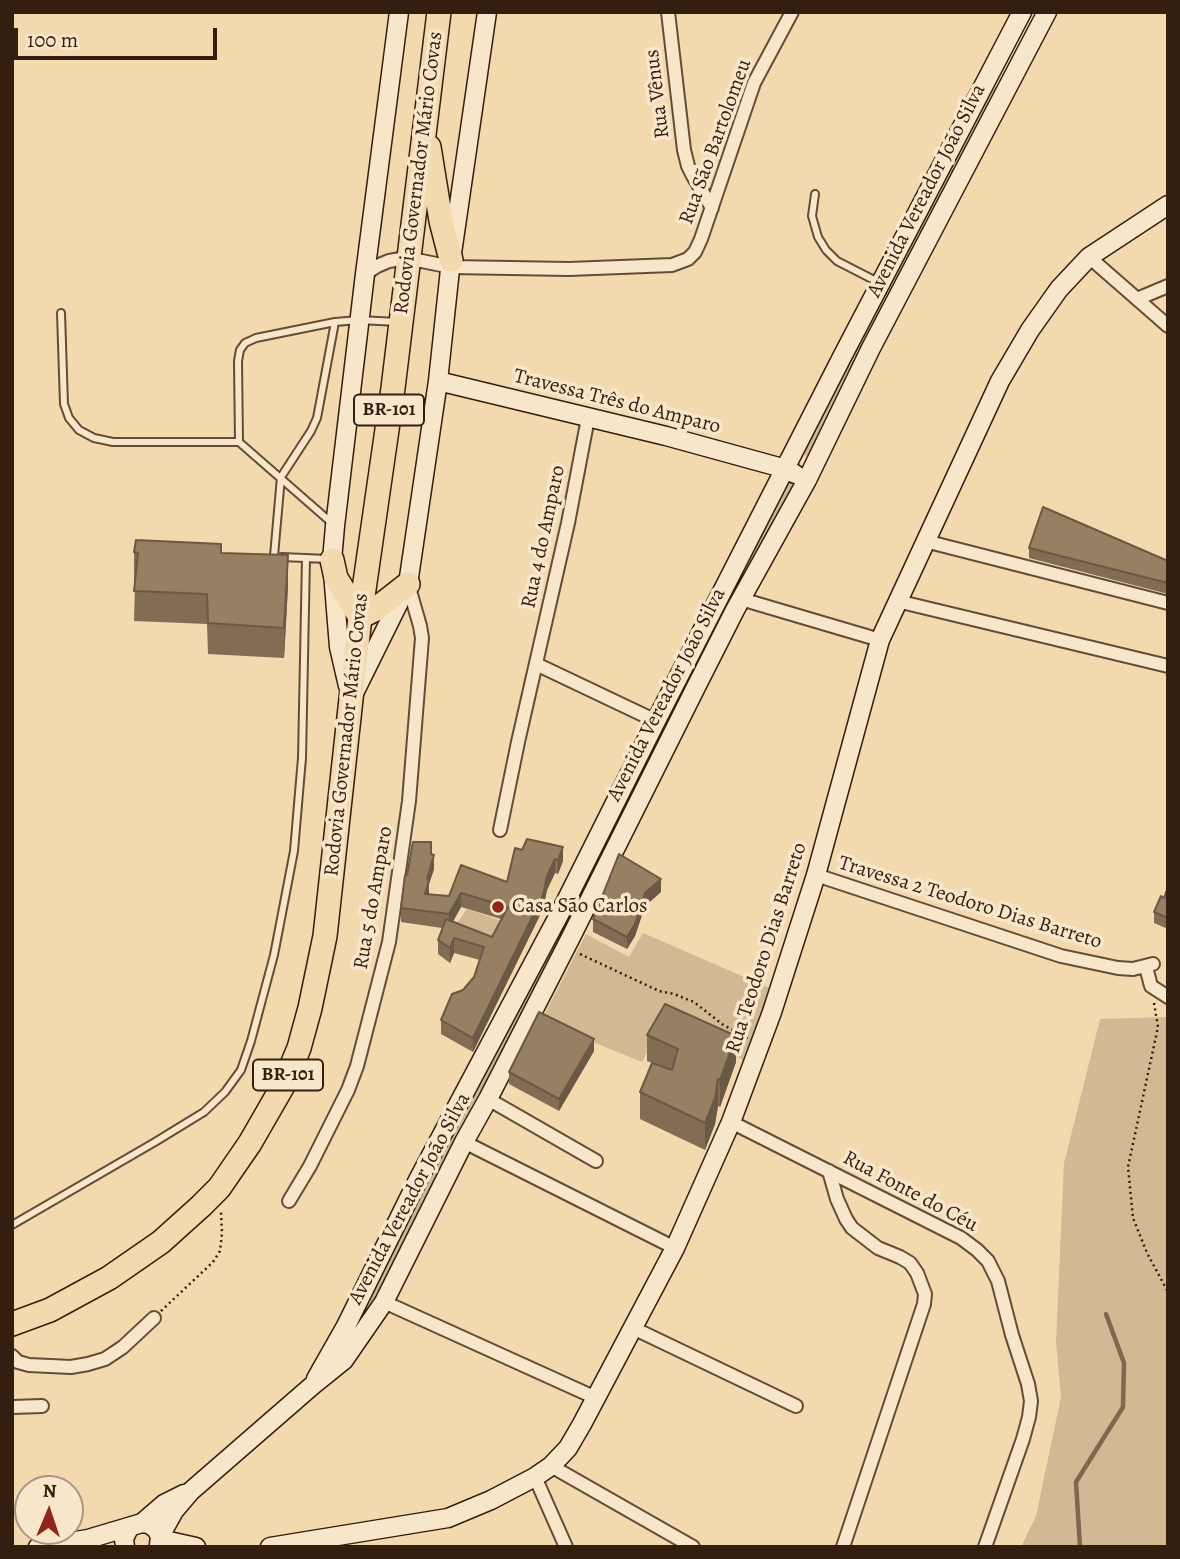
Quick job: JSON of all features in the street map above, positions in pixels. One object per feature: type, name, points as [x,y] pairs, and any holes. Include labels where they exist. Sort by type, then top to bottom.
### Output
[{"type":"highway","name":"Rodovia Governador Mário Covas","points":[[12,1324],[50,1310],[110,1278],[144,1256],[219,1188],[271,1107],[290,1070],[304,1031],[325,936],[360,617],[393,388],[439,12]]},
{"type":"highway","points":[[424,121],[451,263]]},
{"type":"highway","points":[[332,560],[336,578],[360,617],[376,609],[408,584]]},
{"type":"street","points":[[351,699],[340,647],[332,560],[359,320],[400,12]]},
{"type":"street","points":[[351,699],[408,584],[487,12]]},
{"type":"street","name":"Rua Vênus","points":[[668,12],[684,150],[688,166],[712,208]]},
{"type":"street","name":"Rua São Bartolomeu","points":[[407,258],[569,269],[672,265],[688,259],[701,239],[754,83],[792,12]]},
{"type":"street","name":"Avenida Vereador João Silva","points":[[313,1385],[560,913],[880,283],[1022,12]]},
{"type":"street","name":"Avenida Vereador João Silva","points":[[159,1540],[174,1511],[191,1491],[344,1360],[384,1302],[738,605],[807,480],[871,348],[1047,12]]},
{"type":"street","points":[[989,75],[1008,85]]},
{"type":"street","name":"Rua Teodoro Dias Barreto","points":[[270,1547],[341,1541],[448,1518],[491,1500],[536,1476],[551,1466],[568,1448],[675,1248],[731,1122],[760,1046],[817,875],[880,640],[1000,381],[1030,330],[1059,289],[1089,257],[1168,205]]},
{"type":"street","points":[[1089,257],[1168,326]]},
{"type":"street","points":[[365,274],[377,265],[407,258]]},
{"type":"street","points":[[1137,299],[1168,286]]},
{"type":"street","name":"Travessa Três do Amparo","points":[[438,381],[666,436],[786,469],[807,480]]},
{"type":"street","name":"Rua 4 do Amparo","points":[[500,830],[568,523],[588,418]]},
{"type":"street","points":[[925,541],[1168,603]]},
{"type":"street","name":"Rua 5 do Amparo","points":[[289,1200],[310,1166],[348,1090],[357,1066],[389,942],[409,801],[422,638],[408,584]]},
{"type":"street","points":[[718,601],[880,640]]},
{"type":"street","points":[[897,601],[1168,666]]},
{"type":"street","points":[[536,664],[656,721]]},
{"type":"street","points":[[631,771],[649,779]]},
{"type":"street","name":"Travessa 2 Teodoro Dias Barreto","points":[[817,875],[1061,956],[1118,968],[1149,966],[1151,986]]},
{"type":"street","points":[[1151,986],[1168,997]]},
{"type":"street","points":[[488,1099],[596,1161]]},
{"type":"street","name":"Rua Fonte do Céu","points":[[731,1122],[961,1238],[988,1261],[998,1281],[1031,1401],[1023,1439],[985,1547]]},
{"type":"street","points":[[464,1142],[675,1248]]},
{"type":"street","points":[[830,1171],[836,1199],[852,1228],[878,1248],[910,1264],[917,1273],[925,1294],[924,1304],[843,1547]]},
{"type":"street","points":[[384,1302],[596,1398]]},
{"type":"street","points":[[12,1358],[29,1365],[71,1367],[88,1364],[105,1359],[123,1347],[154,1318]]},
{"type":"street","points":[[633,1328],[796,1406]]},
{"type":"street","points":[[12,1407],[42,1406]]},
{"type":"street","points":[[551,1466],[693,1547]]},
{"type":"street","points":[[536,1476],[566,1547]]},
{"type":"street","name":"Avenida Vereador João Silva","points":[[38,1547],[88,1539],[136,1525],[164,1504],[191,1491]]},
{"type":"street","points":[[125,1547],[127,1532],[136,1525],[153,1526],[159,1540],[197,1547]]},
{"type":"lane","points":[[815,194],[812,216],[818,237],[826,250],[837,261],[880,283]]},
{"type":"lane","points":[[61,313],[64,404],[69,418],[79,430],[94,438],[113,442],[239,442],[335,526]]},
{"type":"lane","points":[[239,442],[238,360],[245,343],[256,338],[335,322],[359,320],[400,323]]},
{"type":"lane","points":[[274,556],[281,477],[312,431],[317,418],[335,322]]},
{"type":"lane","points":[[261,556],[332,560]]},
{"type":"lane","points":[[12,1225],[204,1112],[225,1092],[241,1070],[274,955],[294,851],[302,758],[306,558]]},
{"type":"path","points":[[566,948],[659,991],[694,1002],[722,1024],[760,1046]]},
{"type":"path","points":[[1151,986],[1158,1027],[1128,1167],[1133,1218],[1147,1253],[1168,1292]]},
{"type":"path","points":[[154,1318],[214,1262],[220,1251],[222,1233],[219,1188]]},
{"type":"shaded area","points":[[985,84],[1001,89],[808,457],[797,449]]},
{"type":"shaded area","points":[[789,464],[800,472],[643,779],[629,771]]},
{"type":"shaded area","points":[[623,784],[639,791],[365,1316],[357,1324],[356,1318]]},
{"type":"shaded area","points":[[467,909],[502,921],[491,941],[453,929]]},
{"type":"shaded area","points":[[643,933],[772,989],[743,1060],[664,1019],[642,1062],[541,1021],[586,934],[629,957]]},
{"type":"shaded area","points":[[1168,1017],[1168,1547],[1021,1547],[1036,1516],[1061,1397],[1056,1342],[1064,1163],[1100,1019]]},
{"type":"building","points":[[1043,507],[1168,561],[1168,583],[1029,548]]},
{"type":"building","points":[[136,540],[221,544],[221,553],[288,555],[284,628],[208,623],[207,594],[134,591],[138,553],[134,552]]},
{"type":"building","points":[[527,839],[563,847],[547,876],[543,895],[473,1038],[441,1020],[452,994],[463,990],[474,977],[484,947],[454,938],[450,948],[438,940],[446,919],[492,937],[508,907],[461,893],[449,914],[401,908],[413,842],[431,842],[431,854],[434,855],[425,894],[449,896],[461,865],[507,882],[515,848],[522,850]]},
{"type":"building","points":[[619,854],[661,879],[645,893],[635,924],[627,937],[593,919]]},
{"type":"building","points":[[1168,887],[1168,918],[1154,912]]},
{"type":"building","points":[[665,1004],[736,1036],[720,1080],[718,1079],[715,1098],[705,1123],[640,1092],[652,1063],[672,1070],[678,1049],[647,1035]]},
{"type":"building","points":[[539,1012],[594,1039],[559,1099],[509,1072]]},
{"type":"waterway","points":[[1080,1547],[1076,1482],[1123,1407],[1124,1363],[1106,1314]]},
{"type":"place","name":"Casa São Carlos","points":[[498,907]]}]
